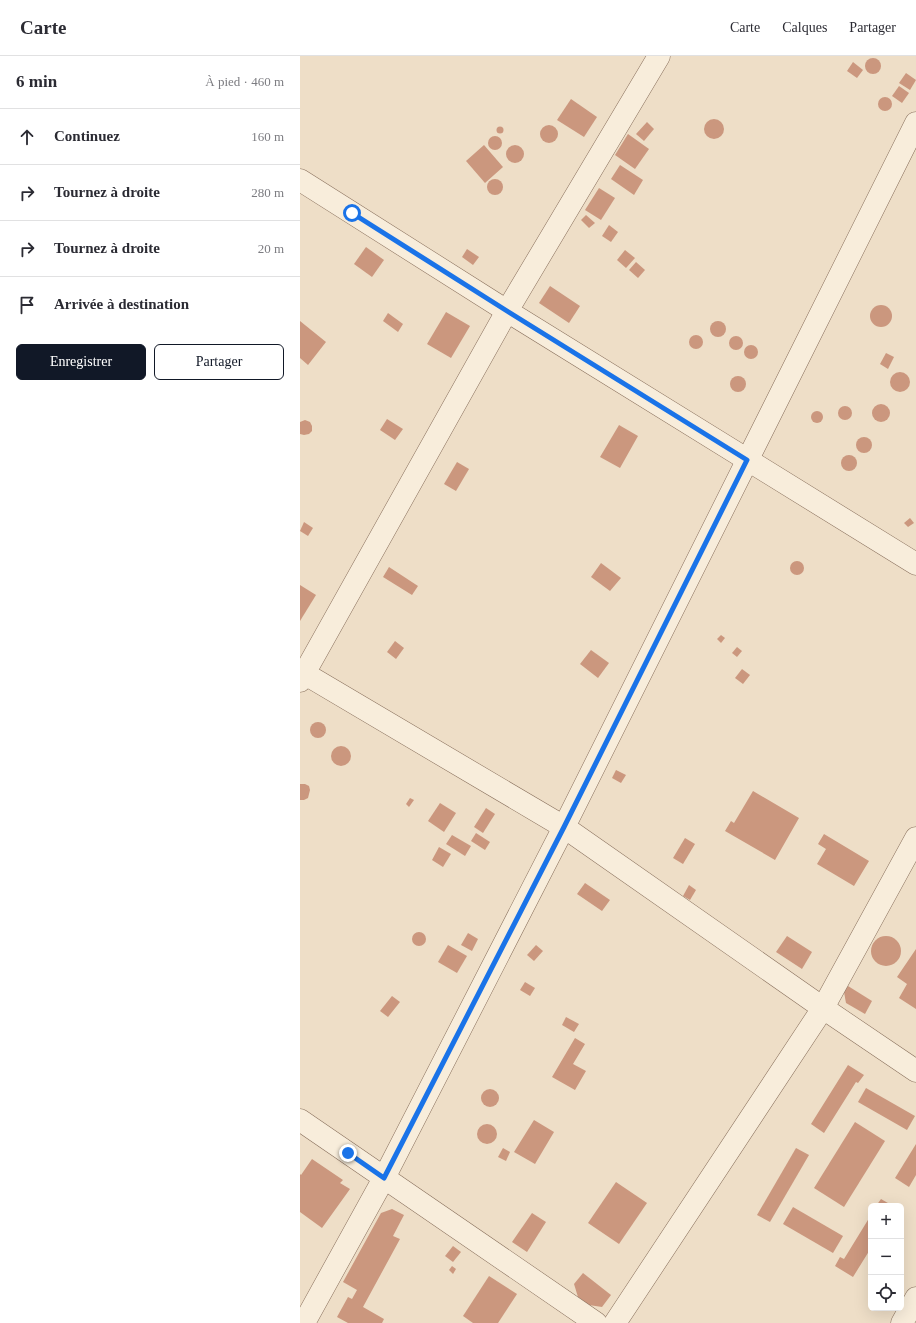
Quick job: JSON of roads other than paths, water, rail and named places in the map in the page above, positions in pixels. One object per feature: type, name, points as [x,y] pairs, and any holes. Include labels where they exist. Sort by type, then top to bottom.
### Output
[{"type":"street","points":[[659,56],[507,311],[301,675],[564,827],[823,1008],[916,1071]]},
{"type":"street","points":[[304,1323],[384,1178],[564,827],[916,123]]},
{"type":"street","points":[[300,180],[507,311],[916,564]]},
{"type":"street","points":[[615,1323],[823,1008],[916,838]]},
{"type":"street","points":[[300,1120],[596,1323]]},
{"type":"street","points":[[902,1323],[916,1298]]}]
